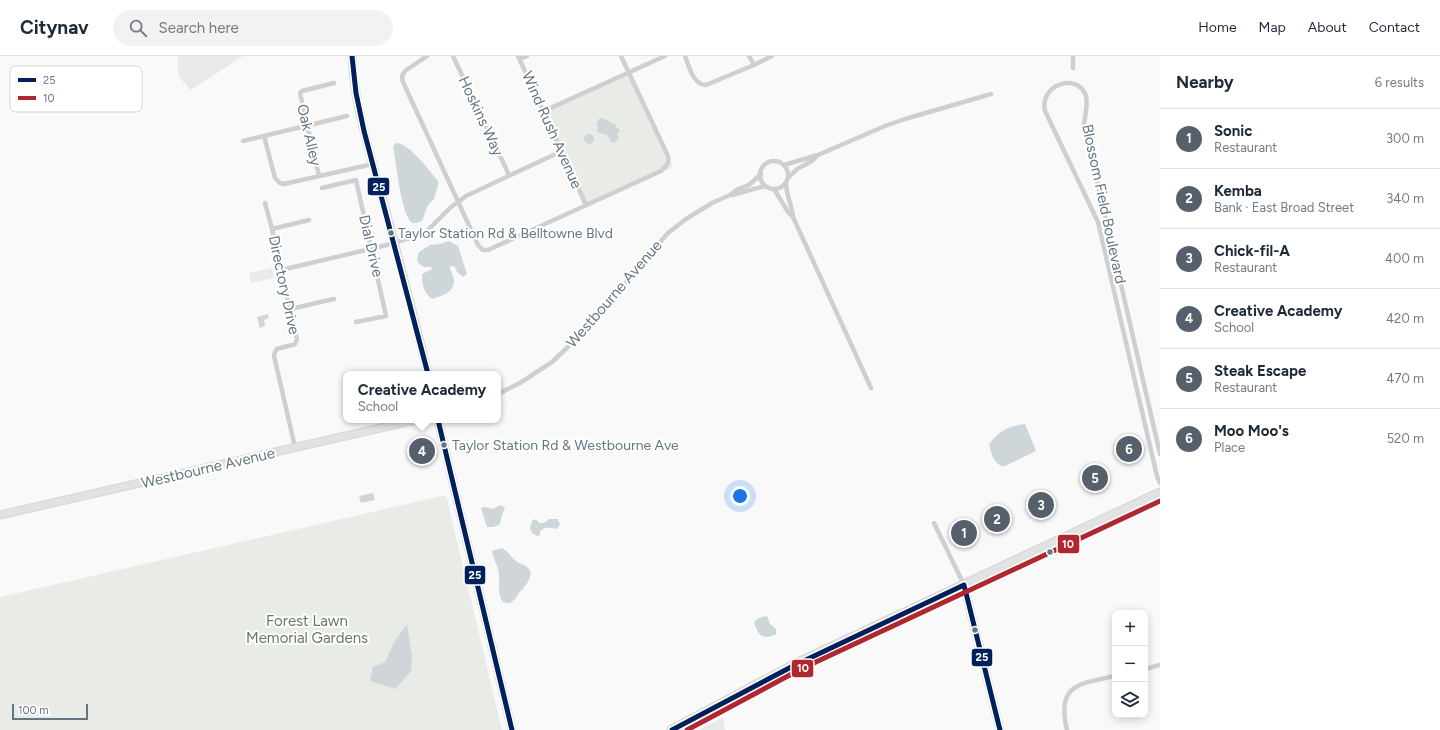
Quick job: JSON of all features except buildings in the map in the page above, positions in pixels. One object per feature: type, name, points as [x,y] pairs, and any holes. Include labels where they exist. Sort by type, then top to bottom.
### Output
[{"type":"highway","points":[[672,730],[793,666],[1160,493]]},
{"type":"main road","points":[[352,56],[353,77],[357,98],[427,371]]},
{"type":"main road","name":"Westbourne Avenue","points":[[0,515],[402,423]]},
{"type":"main road","points":[[439,423],[512,730]]},
{"type":"main road","points":[[964,585],[1000,730]]},
{"type":"street","points":[[427,56],[405,71],[402,76],[403,82],[478,245],[483,250],[495,248],[661,171],[667,165],[669,159],[668,156],[621,56]]},
{"type":"street","name":"Hoskins Way","points":[[453,56],[509,175]]},
{"type":"street","points":[[519,58],[527,56]]},
{"type":"street","points":[[544,111],[665,56]]},
{"type":"street","points":[[685,56],[696,82],[702,86],[706,86],[754,66],[772,56]]},
{"type":"street","points":[[749,56],[754,66]]},
{"type":"street","points":[[1072,68],[1073,56]]},
{"type":"street","name":"Wind Rush Avenue","points":[[519,58],[586,205]]},
{"type":"street","name":"Oak Alley","points":[[319,176],[300,93],[302,91],[334,83]]},
{"type":"street","name":"Blossom Field Boulevard","points":[[1160,454],[1084,124],[1086,98],[1080,87],[1072,84],[1060,84],[1052,88],[1047,94],[1044,104],[1045,111],[1069,158],[1098,222],[1157,476],[1160,483]]},
{"type":"street","points":[[784,165],[818,155],[905,119],[991,94]]},
{"type":"street","points":[[243,141],[347,116]]},
{"type":"street","points":[[264,136],[275,178],[280,183],[284,184],[373,164]]},
{"type":"street","points":[[281,270],[372,249],[416,236],[428,230],[466,196],[562,151]]},
{"type":"street","points":[[818,155],[812,161],[797,169],[787,180],[779,188],[774,189],[765,186],[760,174],[764,166],[768,163],[776,161],[784,165],[788,173],[787,180],[786,190],[793,217],[871,388]]},
{"type":"street","name":"Westbourne Avenue","points":[[501,393],[520,384],[552,362],[571,344],[587,328],[668,233],[686,219],[712,203],[730,195],[738,189],[749,185],[760,174]]},
{"type":"street","name":"Dial Drive","points":[[322,188],[356,180],[386,316],[356,322]]},
{"type":"street","name":"Westbourne Avenue","points":[[730,195],[740,194],[751,189],[765,186]]},
{"type":"street","points":[[774,189],[788,212],[793,217]]},
{"type":"street","name":"Directory Drive","points":[[264,203],[272,229],[296,342],[292,345],[277,349],[274,356],[295,447]]},
{"type":"street","points":[[272,229],[310,220]]},
{"type":"street","points":[[290,309],[334,299]]},
{"type":"street","points":[[934,523],[964,585]]},
{"type":"street","points":[[1148,668],[1160,665]]},
{"type":"street","points":[[1067,730],[1063,710],[1068,694],[1075,687],[1081,684],[1112,677]]},
{"type":"shaded area","points":[[178,56],[243,56],[191,90],[178,76]]},
{"type":"shaded area","points":[[602,118],[616,125],[616,128],[619,129],[620,131],[617,134],[619,138],[617,141],[613,143],[607,135],[597,132],[598,127],[596,123]]},
{"type":"shaded area","points":[[587,134],[591,134],[594,139],[591,144],[587,144],[584,141],[584,137]]},
{"type":"shaded area","points":[[396,143],[401,144],[413,153],[439,182],[434,199],[428,205],[422,221],[417,223],[412,223],[408,218],[402,199],[393,146]]},
{"type":"shaded area","points":[[449,241],[458,246],[467,274],[463,277],[457,272],[455,267],[451,266],[450,268],[454,278],[452,288],[439,297],[432,299],[424,288],[422,274],[432,269],[431,267],[424,267],[419,264],[417,259],[419,252],[430,245]]},
{"type":"shaded area","points":[[268,314],[269,318],[264,320],[265,326],[260,328],[257,317]]},
{"type":"shaded area","points":[[1025,424],[1036,451],[1005,466],[1001,466],[994,459],[989,444],[1004,430],[1013,426]]},
{"type":"shaded area","points":[[373,493],[375,500],[361,503],[359,496]]},
{"type":"shaded area","points":[[501,505],[505,508],[500,524],[493,527],[487,527],[481,508],[485,507],[492,509]]},
{"type":"shaded area","points":[[536,519],[539,523],[544,523],[549,519],[558,519],[560,525],[556,529],[543,529],[540,532],[540,535],[537,536],[532,533],[530,528],[532,521]]},
{"type":"shaded area","points":[[502,548],[517,562],[527,567],[531,572],[525,586],[513,601],[509,603],[503,602],[499,593],[499,575],[492,551]]},
{"type":"shaded area","points":[[767,616],[770,624],[776,629],[776,634],[770,637],[761,635],[755,626],[755,621],[757,619]]},
{"type":"shaded area","points":[[407,624],[412,657],[411,671],[395,689],[370,681],[373,667],[385,662],[395,641]]},
{"type":"shaded area","points":[[723,717],[725,730],[699,730]]},
{"type":"green space","points":[[628,73],[673,167],[586,205],[544,111]]},
{"type":"green space","points":[[272,268],[274,278],[251,283],[249,273]]},
{"type":"green space","name":"Forest Lawn Memorial Gardens","points":[[446,495],[502,730],[0,730],[0,597]]},
{"type":"transit line","name":"25","points":[[352,56],[356,93],[364,131],[427,371]]},
{"type":"transit line","name":"25","points":[[439,423],[512,730]]},
{"type":"transit line","name":"10","points":[[687,730],[801,669],[1160,501]]},
{"type":"transit line","name":"25","points":[[964,585],[1000,730]]},
{"type":"transit line","name":"25","points":[[672,730],[793,666],[964,585]]},
{"type":"place","name":"Taylor Station Rd & Belltowne Blvd","points":[[391,233]]},
{"type":"place","name":"Taylor Station Rd & Westbourne Ave","points":[[444,445]]},
{"type":"place","name":"Moo Moo's","points":[[1129,449]]},
{"type":"place","name":"Creative Academy","points":[[422,451]]},
{"type":"place","name":"Steak Escape","points":[[1095,478]]},
{"type":"place","name":"Chick-fil-A","points":[[1041,505]]},
{"type":"place","name":"Kemba","points":[[997,519]]},
{"type":"place","name":"Sonic","points":[[964,533]]}]
